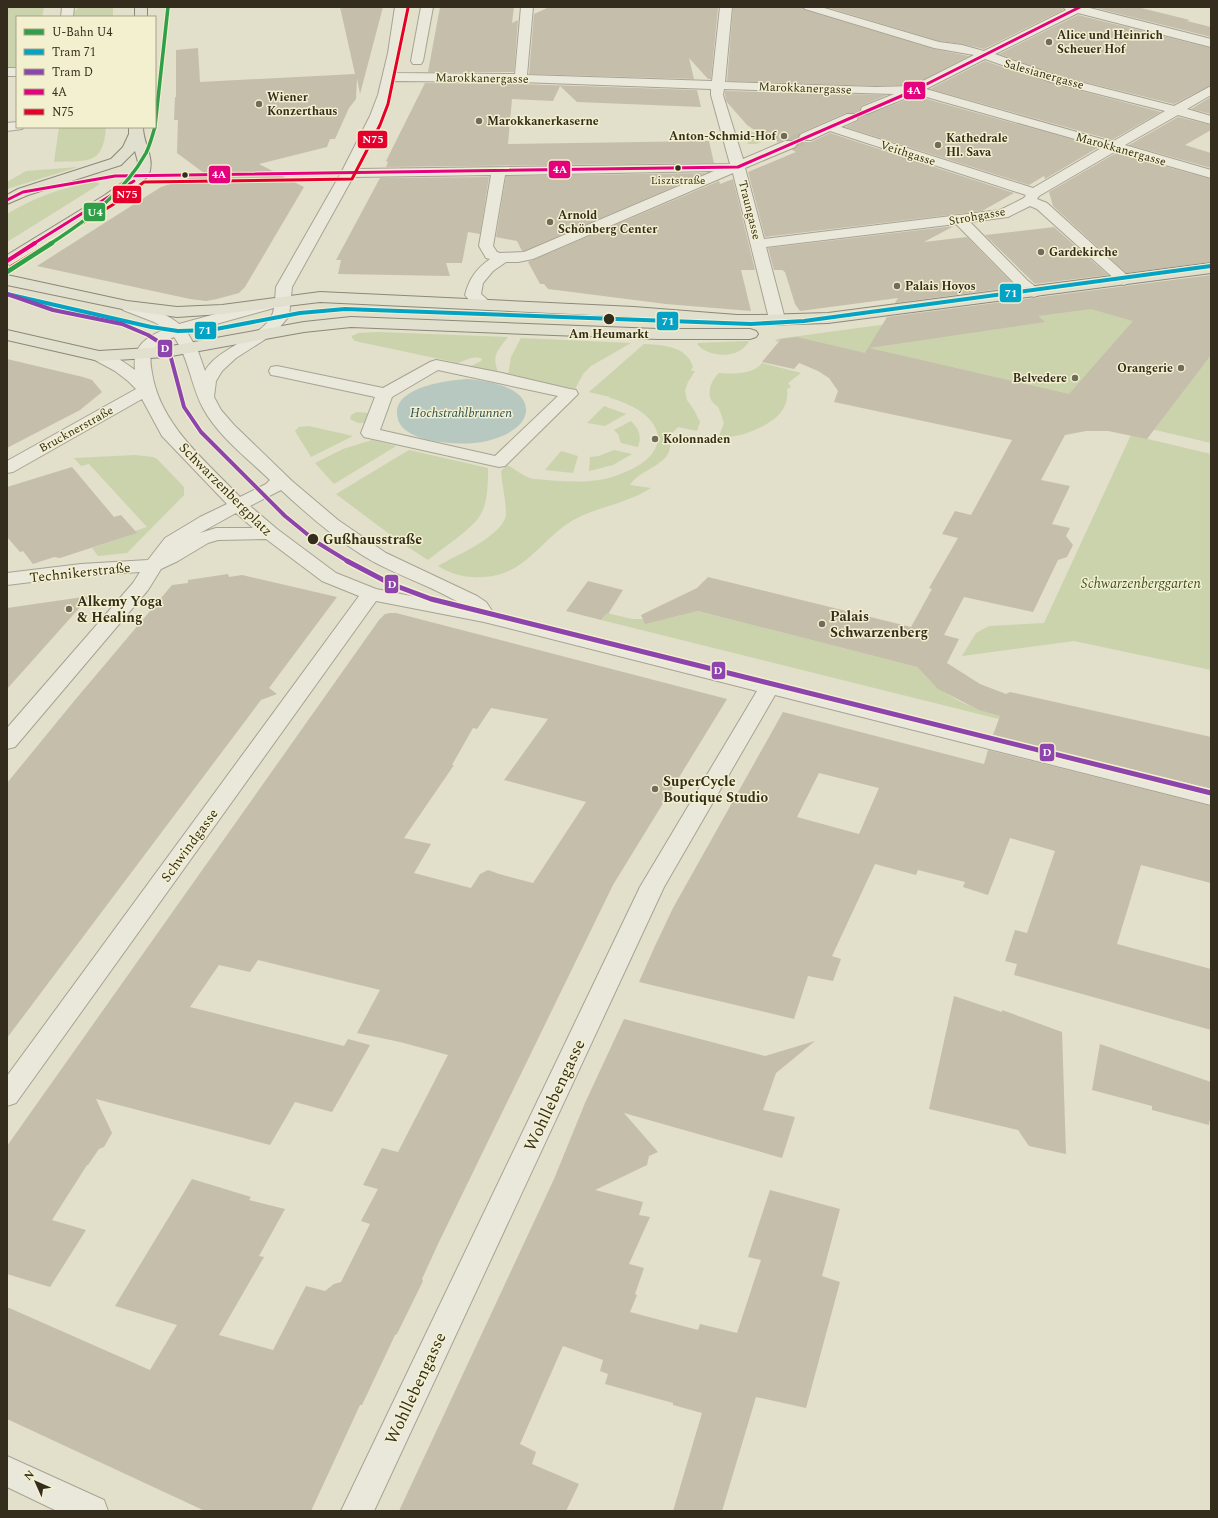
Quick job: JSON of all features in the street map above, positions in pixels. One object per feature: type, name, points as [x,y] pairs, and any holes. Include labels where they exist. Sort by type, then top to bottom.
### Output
[{"type":"main road","points":[[7,200],[23,192],[116,162],[129,149],[136,130]]},
{"type":"main road","points":[[7,261],[110,198],[142,176],[145,162],[136,130]]},
{"type":"main road","points":[[7,280],[129,307],[188,312],[219,310],[284,300],[320,297],[634,312],[737,320],[778,326],[993,303],[1034,292],[1211,268]]},
{"type":"main road","name":"Schwarzenbergplatz","points":[[7,335],[99,356],[142,354],[190,348],[330,323],[374,321],[658,334],[732,334],[778,326]]},
{"type":"street","points":[[142,354],[146,347],[154,340],[177,329],[284,300],[284,286],[348,173],[376,116],[394,53],[401,7]]},
{"type":"street","points":[[417,61],[427,7]]},
{"type":"street","points":[[521,78],[527,7]]},
{"type":"street","name":"Traungasse","points":[[726,7],[717,95],[738,167],[778,326]]},
{"type":"street","name":"Salesianergasse","points":[[809,7],[938,45],[946,45],[984,55],[1035,73],[1211,120]]},
{"type":"street","points":[[867,110],[915,90],[1075,8],[1211,43]]},
{"type":"street","name":"Marokkanergasse","points":[[388,76],[521,78],[876,91],[915,90],[1211,174]]},
{"type":"street","name":"Strohgasse","points":[[758,244],[1004,214],[1112,146],[1211,90]]},
{"type":"street","points":[[806,137],[852,117]]},
{"type":"street","name":"Veithgasse","points":[[829,127],[1032,197],[1124,280]]},
{"type":"street","points":[[499,170],[486,246],[491,254],[502,258],[513,259],[528,256],[790,144]]},
{"type":"street","points":[[348,173],[738,167]]},
{"type":"street","points":[[960,220],[1022,282],[1034,292]]},
{"type":"street","points":[[484,304],[473,295],[476,282],[488,268],[502,258]]},
{"type":"street","name":"Schwarzenbergplatz","points":[[206,397],[208,381],[215,368],[230,355],[275,325],[281,316],[284,300]]},
{"type":"street","points":[[129,307],[153,314],[167,321],[177,329],[190,348],[206,397],[212,410],[222,423],[280,480],[334,525],[379,557],[473,602],[483,612],[484,616]]},
{"type":"street","name":"Schwarzenbergplatz","points":[[142,354],[146,390]]},
{"type":"street","name":"Schwarzenbergplatz","points":[[99,356],[130,374],[146,390],[168,432],[240,506],[270,533],[328,577],[371,594],[484,616],[1211,798]]},
{"type":"street","points":[[277,371],[385,394],[436,365],[502,378],[570,394],[499,462],[370,433],[385,394]]},
{"type":"street","name":"Brucknerstraße","points":[[7,468],[146,390]]},
{"type":"street","points":[[7,742],[141,586],[163,551],[183,534],[207,520],[240,506],[272,488],[280,480]]},
{"type":"street","points":[[154,565],[202,539],[216,534],[270,533]]},
{"type":"street","name":"Technikerstraße","points":[[7,579],[82,570],[154,565]]},
{"type":"street","name":"Schwindgasse","points":[[7,1096],[371,594]]},
{"type":"street","name":"Wohllebengasse","points":[[357,1511],[652,887],[769,688]]},
{"type":"street","points":[[7,1471],[92,1511]]},
{"type":"green space","points":[[44,7],[42,16],[16,16],[16,69],[7,70],[7,8]]},
{"type":"green space","points":[[79,7],[113,7],[113,16],[73,16],[74,12]]},
{"type":"green space","points":[[59,128],[106,128],[101,149],[97,155],[91,159],[84,161],[54,162]]},
{"type":"green space","points":[[745,130],[749,130],[768,140],[756,144],[748,144]]},
{"type":"green space","points":[[78,167],[7,189],[7,182],[26,171]]},
{"type":"green space","points":[[96,182],[100,184],[7,242],[7,214],[39,198],[61,190]]},
{"type":"green space","name":"Belvedere","points":[[1211,280],[1211,443],[775,341],[777,339]]},
{"type":"green space","points":[[379,332],[508,337],[497,353],[495,361],[498,372],[471,366],[481,361],[482,359],[479,358],[470,358],[458,363],[355,341],[352,338],[352,336],[358,333]]},
{"type":"green space","points":[[521,338],[631,343],[591,366],[583,374],[575,389],[508,375],[511,357]]},
{"type":"green space","points":[[749,342],[739,351],[723,355],[706,351],[697,344],[698,343]]},
{"type":"green space","points":[[644,344],[673,348],[680,351],[690,360],[693,367],[691,371],[695,371],[688,382],[685,391],[687,400],[700,422],[697,431],[678,427],[672,434],[670,450],[665,458],[637,477],[630,485],[651,488],[624,501],[595,510],[577,518],[554,535],[522,563],[497,575],[469,577],[453,573],[438,566],[467,551],[489,537],[503,522],[506,509],[501,471],[507,465],[531,479],[587,481],[618,475],[637,466],[650,456],[657,445],[658,434],[653,423],[643,413],[629,405],[610,397],[589,392]]},
{"type":"green space","points":[[762,363],[801,373],[788,383],[791,387],[787,389],[786,402],[783,410],[769,422],[752,431],[734,436],[719,436],[724,423],[718,407],[710,397],[710,389],[714,378],[719,373],[748,372],[758,367]]},
{"type":"green space","points":[[604,406],[626,414],[605,426],[587,423]]},
{"type":"green space","points":[[357,412],[369,413],[365,423],[358,423],[350,419],[351,415]]},
{"type":"green space","points":[[631,421],[636,427],[640,436],[638,447],[621,443],[618,434],[614,430]]},
{"type":"green space","points":[[308,426],[353,436],[311,457],[295,431],[299,427]]},
{"type":"green space","name":"Schwarzenberggarten","points":[[1131,435],[1211,454],[1211,670],[1074,641],[962,656],[976,633],[989,626],[1044,623]]},
{"type":"green space","points":[[372,440],[396,446],[334,484],[315,463],[343,449]]},
{"type":"green space","points":[[409,450],[488,468],[487,496],[482,512],[473,525],[428,560],[400,542],[336,494]]},
{"type":"green space","points":[[614,450],[632,454],[613,465],[589,471],[590,457],[599,456]]},
{"type":"green space","points":[[561,451],[578,456],[573,473],[545,470]]},
{"type":"green space","points":[[135,455],[153,457],[157,459],[184,487],[184,495],[127,553],[98,556],[92,548],[136,533],[135,531],[147,527],[89,464],[81,466],[74,458]]},
{"type":"green space","points":[[698,611],[917,667],[935,685],[954,698],[976,708],[1000,716],[999,719],[601,620],[607,613],[632,619],[665,619]]},
{"type":"water","name":"Hochstrahlbrunnen","points":[[468,379],[495,383],[504,386],[520,396],[525,403],[526,412],[520,424],[508,433],[497,438],[463,444],[425,439],[412,434],[401,426],[397,410],[401,401],[409,394],[420,388],[433,384]]},
{"type":"building","points":[[340,7],[383,7],[360,94],[357,78],[356,99],[349,108],[335,139],[330,139],[327,147],[259,164],[304,187],[245,287],[239,293],[206,301],[190,299],[37,266],[161,187],[204,173],[177,153],[178,120],[174,120],[176,97],[176,50],[198,48],[200,82],[355,74]]},
{"type":"building","points":[[440,7],[514,7],[512,23],[518,20],[514,72],[428,72]]},
{"type":"building","points":[[802,7],[805,10],[934,49],[969,56],[913,85],[876,86],[727,81],[733,8]]},
{"type":"building","points":[[826,7],[1062,7],[1063,10],[984,49],[939,41]]},
{"type":"building","points":[[1092,7],[1137,7],[1190,20],[1187,21],[1211,27],[1211,37]]},
{"type":"building","points":[[547,8],[718,8],[711,79],[708,79],[689,58],[694,79],[529,74],[534,14]]},
{"type":"building","points":[[1078,15],[1211,48],[1211,85],[1174,104],[1060,76],[999,54]]},
{"type":"building","points":[[985,61],[1051,83],[1161,112],[1112,140],[930,89]]},
{"type":"building","name":"Marokkanerkaserne","points":[[425,83],[521,84],[697,90],[701,107],[577,102],[560,86],[553,101],[512,99],[508,144],[709,141],[714,163],[386,167],[388,162],[386,161]]},
{"type":"building","points":[[725,91],[887,95],[861,106],[861,113],[867,115],[916,96],[1099,147],[1045,179],[1044,176],[1029,185],[845,127],[858,121],[859,117],[858,113],[846,113],[800,133],[798,138],[801,142],[811,142],[830,133],[1014,193],[982,211],[765,237],[748,172],[796,152],[792,150],[796,148],[798,143],[795,140],[778,142],[747,125],[726,101]]},
{"type":"building","points":[[1211,97],[1211,114],[1191,109]]},
{"type":"building","points":[[1178,117],[1211,125],[1211,130],[1185,145],[1211,153],[1211,168],[1129,145]]},
{"type":"building","points":[[1116,153],[1211,179],[1211,262],[1126,273],[1053,206],[1049,192]]},
{"type":"building","points":[[706,173],[524,251],[522,251],[517,241],[496,237],[506,176]]},
{"type":"building","points":[[489,177],[480,234],[468,232],[462,263],[446,263],[450,276],[338,274],[341,260],[336,260],[380,178]]},
{"type":"building","points":[[733,179],[755,270],[741,270],[751,311],[666,304],[548,289],[544,284],[540,284],[528,262],[719,181],[720,184]]},
{"type":"building","points":[[954,226],[924,242],[967,237],[1016,287],[895,303],[898,298],[800,311],[795,304],[785,272],[782,270],[774,270],[768,248]]},
{"type":"building","name":"Gardekirche","points":[[1054,227],[1108,275],[1035,284],[985,235]]},
{"type":"building","points":[[1211,275],[1211,355],[1147,439],[1108,431],[1086,431],[1065,435],[1041,480],[1070,486],[1052,524],[1070,528],[1066,536],[1073,545],[1067,557],[1058,560],[1033,612],[964,597],[944,635],[959,639],[947,663],[980,684],[1006,694],[1010,692],[1211,737],[1211,789],[993,735],[1000,716],[979,710],[938,689],[917,667],[698,611],[645,624],[641,615],[697,588],[708,577],[911,627],[932,589],[929,588],[958,538],[942,534],[955,511],[971,515],[1012,440],[834,402],[838,391],[829,378],[818,371],[799,363],[794,369],[762,362],[781,339],[797,337],[865,353],[887,317]],"holes":[[[1091,309],[1133,321],[1069,394],[869,348],[1045,322],[1038,316]]]},
{"type":"building","points":[[7,359],[92,380],[102,392],[80,410],[7,448]]},
{"type":"building","points":[[72,467],[114,517],[121,515],[137,533],[60,558],[54,557],[33,564],[23,551],[20,552],[7,537],[7,487]]},
{"type":"building","points":[[228,574],[229,577],[242,575],[337,597],[269,688],[277,694],[261,700],[7,1038],[7,783],[172,585],[188,583],[188,580]]},
{"type":"building","points":[[588,581],[623,590],[608,614],[607,613],[601,620],[566,611]]},
{"type":"building","points":[[90,596],[7,689],[7,608]]},
{"type":"building","points":[[396,613],[727,699],[613,885],[438,1244],[422,1279],[423,1281],[397,1334],[395,1335],[362,1405],[360,1405],[311,1511],[205,1511],[7,1419],[7,1307],[150,1370],[177,1325],[115,1306],[192,1179],[251,1197],[249,1200],[285,1209],[259,1256],[264,1257],[219,1335],[273,1350],[306,1286],[325,1291],[334,1284],[341,1282],[370,1224],[361,1221],[378,1189],[363,1185],[382,1148],[398,1152],[448,1055],[400,1042],[357,1033],[380,990],[258,960],[250,972],[219,965],[190,1007],[344,1046],[348,1039],[370,1045],[332,1112],[295,1102],[270,1145],[96,1099],[112,1133],[104,1147],[99,1149],[87,1165],[52,1220],[86,1230],[50,1287],[7,1274],[7,1146],[379,620],[385,614]],"holes":[[[491,708],[548,719],[504,780],[586,802],[533,883],[488,870],[480,874],[471,888],[414,873],[431,844],[404,838],[454,765],[452,765],[473,728],[477,729]]]},
{"type":"building","points":[[783,712],[984,764],[988,750],[1211,806],[1211,883],[1141,865],[1117,944],[1211,969],[1211,1030],[1014,975],[1017,964],[1005,961],[1015,930],[1027,933],[1055,851],[1010,838],[988,895],[963,887],[965,882],[918,870],[916,875],[875,864],[832,956],[841,959],[833,981],[808,976],[794,1019],[639,982],[673,908]],"holes":[[[819,773],[879,788],[859,834],[797,817]]]},
{"type":"building","points":[[954,996],[1002,1012],[1002,1010],[1062,1032],[1066,1154],[1029,1146],[1018,1130],[929,1109]]},
{"type":"building","points":[[624,1019],[765,1056],[815,1041],[776,1073],[763,1110],[795,1117],[782,1158],[624,1113],[658,1152],[649,1156],[647,1165],[595,1190],[643,1202],[639,1215],[650,1217],[629,1264],[644,1268],[635,1294],[637,1295],[630,1312],[698,1330],[700,1324],[737,1333],[761,1260],[748,1257],[770,1190],[840,1209],[822,1276],[840,1282],[806,1408],[756,1397],[722,1511],[673,1511],[702,1413],[673,1405],[673,1403],[605,1384],[608,1374],[600,1371],[603,1360],[563,1346],[520,1444],[536,1452],[532,1464],[579,1484],[566,1511],[399,1511],[554,1179],[585,1103]]},
{"type":"building","points":[[1100,1044],[1211,1082],[1211,1122],[1209,1121],[1209,1125],[1152,1110],[1152,1106],[1092,1090]]},
{"type":"tunnel","points":[[790,144],[806,137]]},
{"type":"metro line","name":"U4","points":[[156,117],[168,7]]},
{"type":"metro line","name":"U4","points":[[7,272],[84,221],[102,206],[133,173],[149,147],[155,128]]},
{"type":"tram line","name":"71","points":[[7,294],[151,327],[178,331],[211,330],[300,313],[345,309],[751,324],[804,321],[1211,266]]},
{"type":"tram line","name":"D","points":[[7,294],[53,310],[94,317],[122,324],[136,329],[159,342],[166,349],[171,358],[184,407],[207,439],[243,473],[279,511],[301,530],[336,555],[391,584],[431,599],[1211,793]]},
{"type":"transit line","name":"4A","points":[[7,200],[23,192],[115,176],[738,167],[915,90],[1080,7]]},
{"type":"transit line","name":"N75","points":[[11,267],[114,204],[144,182],[352,179],[380,125],[388,104],[408,8]]},
{"type":"transit line","name":"4A","points":[[7,261],[134,181]]},
{"type":"place","name":"Alice und Heinrich Scheuer Hof","points":[[1049,42]]},
{"type":"place","name":"Wiener Konzerthaus","points":[[259,104]]},
{"type":"place","name":"Marokkanerkaserne","points":[[479,121]]},
{"type":"place","name":"Anton-Schmid-Hof","points":[[784,136]]},
{"type":"place","name":"Kathedrale Hl. Sava","points":[[938,145]]},
{"type":"place","name":"Lisztstraße","points":[[678,168]]},
{"type":"place","name":"Arnold Schönberg Center","points":[[550,222]]},
{"type":"place","name":"Gardekirche","points":[[1041,252]]},
{"type":"place","name":"Palais Hoyos","points":[[897,286]]},
{"type":"place","name":"Am Heumarkt","points":[[609,319]]},
{"type":"place","name":"Orangerie","points":[[1181,368]]},
{"type":"place","name":"Belvedere","points":[[1075,378]]},
{"type":"place","name":"Kolonnaden","points":[[655,439]]},
{"type":"place","name":"Gußhausstraße","points":[[313,539]]},
{"type":"place","name":"Alkemy Yoga & Healing","points":[[69,609]]},
{"type":"place","name":"Palais Schwarzenberg","points":[[822,624]]},
{"type":"place","name":"SuperCycle Boutique Studio","points":[[655,789]]}]
